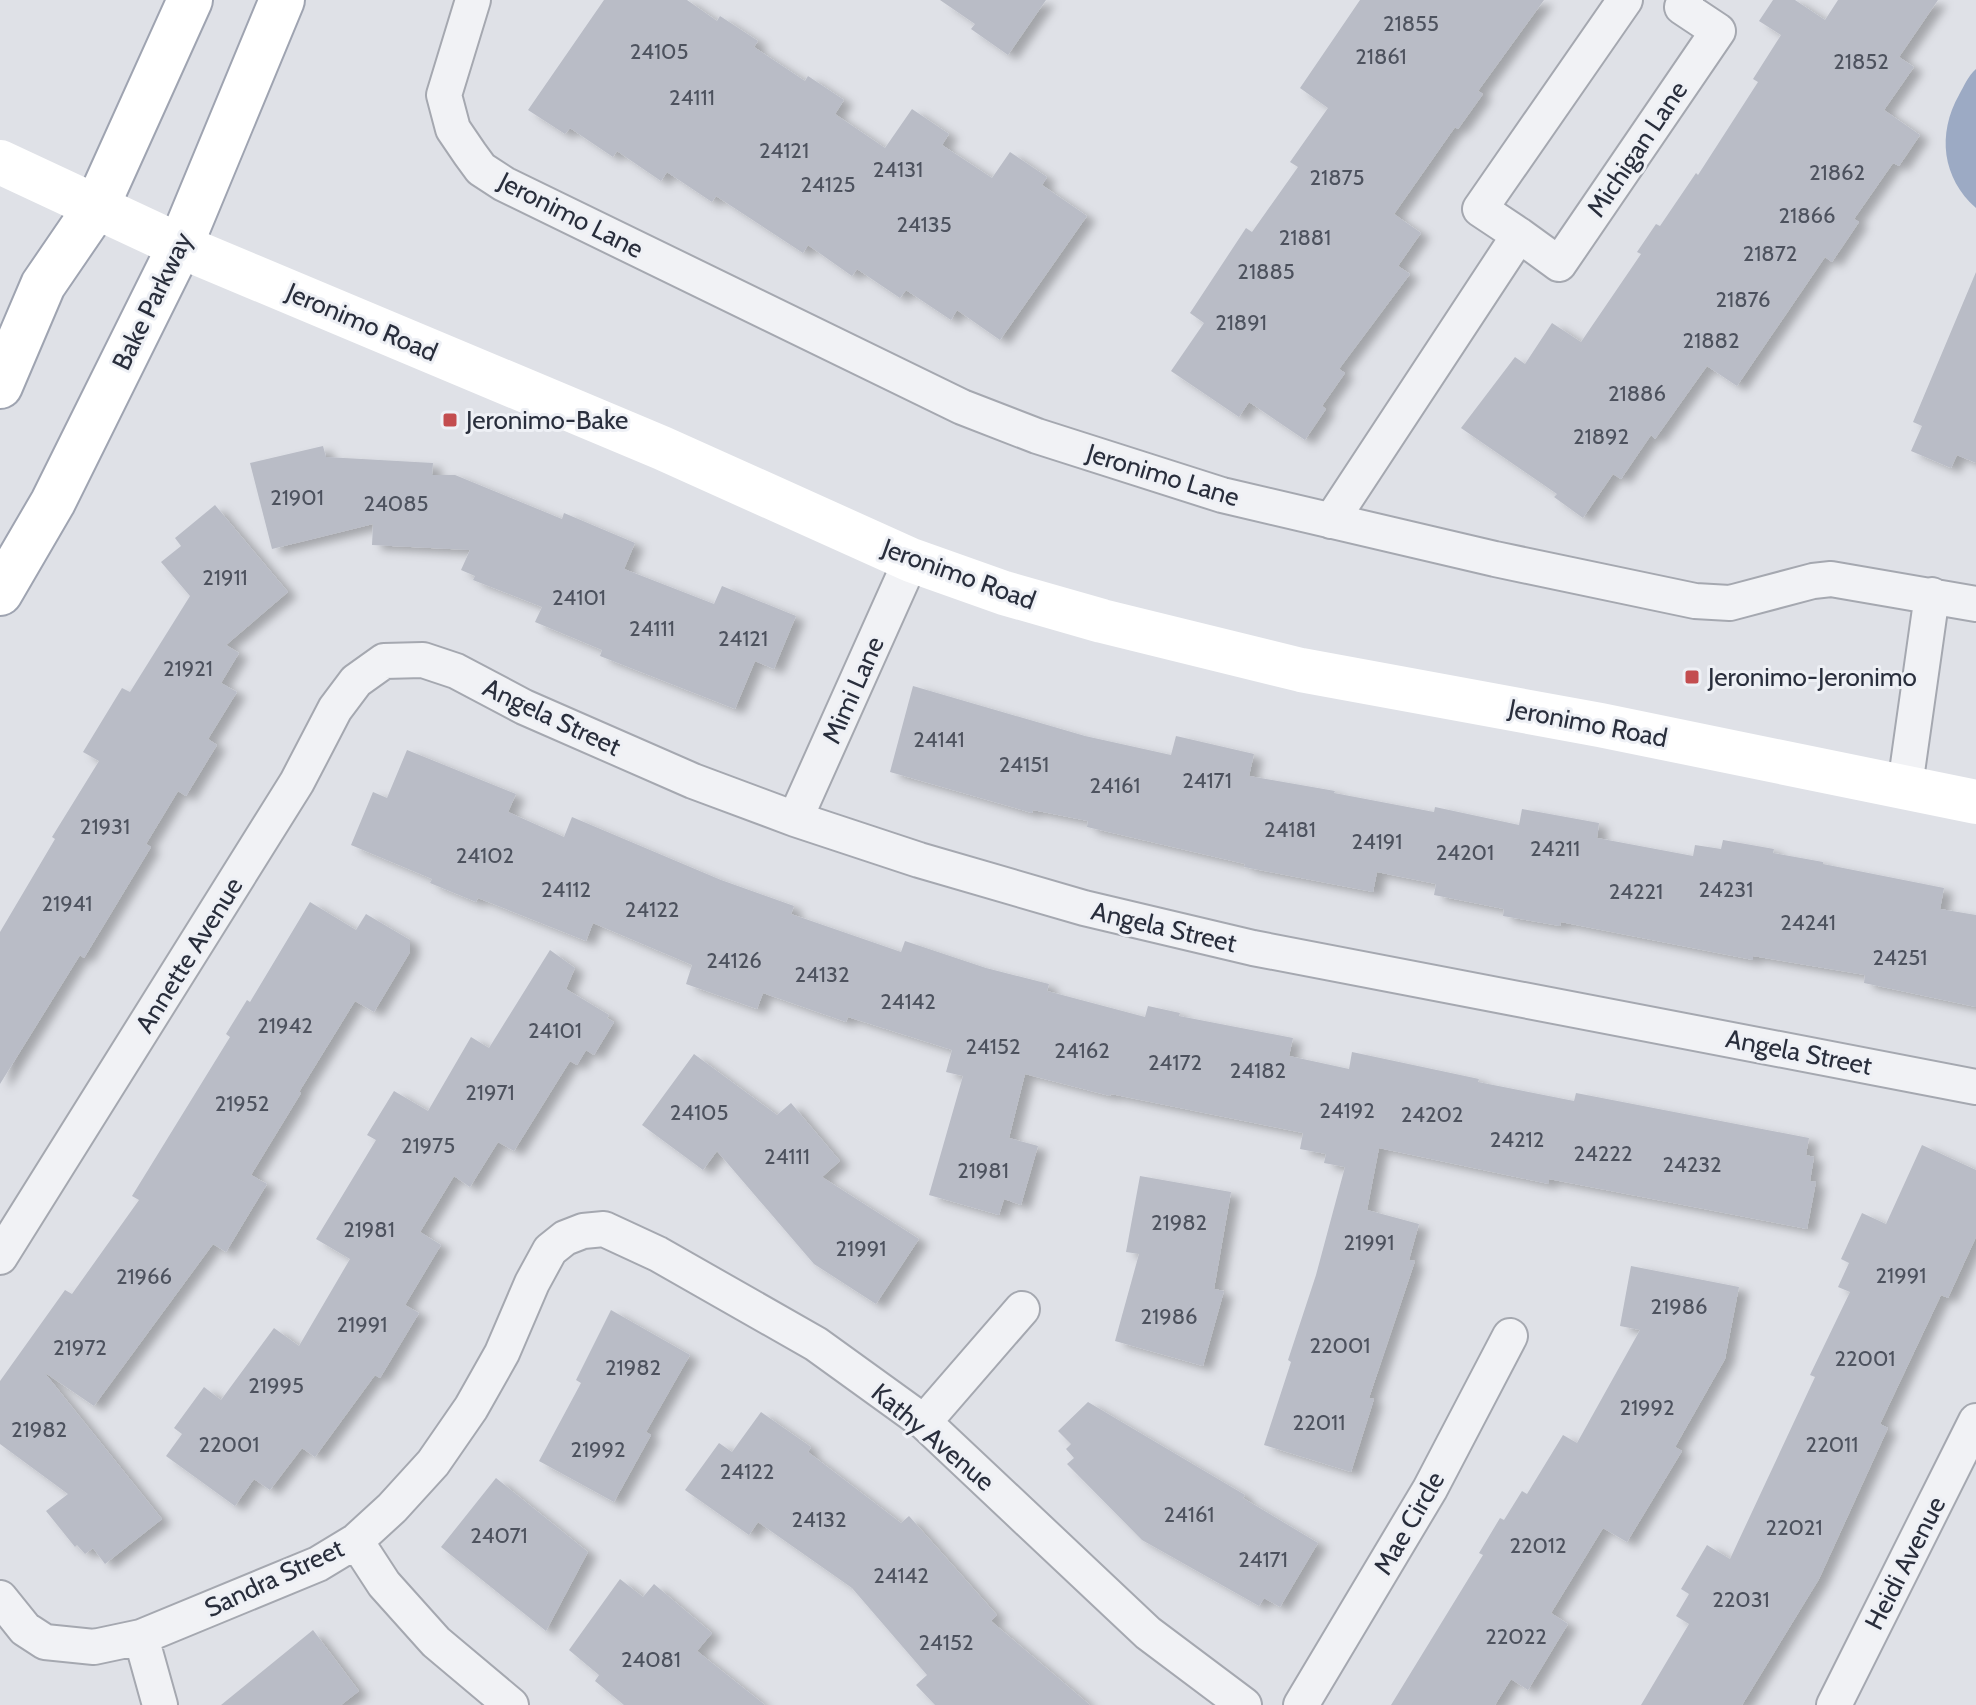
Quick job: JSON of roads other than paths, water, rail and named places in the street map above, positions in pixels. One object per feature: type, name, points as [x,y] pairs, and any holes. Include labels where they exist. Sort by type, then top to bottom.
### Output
[{"type":"main road","points":[[0,386],[43,285],[97,206],[190,0]]},
{"type":"main road","name":"Bake Parkway","points":[[0,593],[53,502],[180,246],[282,0]]},
{"type":"main road","name":"Jeronimo Road","points":[[0,162],[180,246],[647,441],[911,560],[1004,593],[1102,621],[1301,670],[1600,725],[1976,802]]},
{"type":"street","name":"Jeronimo Lane","points":[[473,0],[444,95],[453,129],[481,169],[504,184],[962,407],[1037,436],[1222,495],[1695,601],[1730,603],[1831,579],[1976,604]]},
{"type":"street","name":"Michigan Lane","points":[[1625,0],[1480,209],[1559,264],[1718,31],[1680,2]]},
{"type":"street","points":[[1331,521],[1519,235]]},
{"type":"street","name":"Mimi Lane","points":[[795,819],[911,560]]},
{"type":"street","points":[[1905,786],[1932,595]]},
{"type":"street","name":"Angela Street","points":[[384,661],[423,660],[456,671],[524,707],[693,781],[919,860],[1084,908],[1253,948],[1976,1087]]},
{"type":"street","name":"Annette Avenue","points":[[0,1257],[297,782],[335,709],[356,681],[384,661]]},
{"type":"street","name":"Kathy Avenue","points":[[583,1231],[604,1229],[658,1254],[816,1344],[924,1422],[1148,1633],[1244,1705]]},
{"type":"street","name":"Sandra Street","points":[[0,1598],[25,1629],[45,1642],[94,1647],[141,1637],[318,1564],[356,1541],[392,1508],[433,1463],[471,1408],[502,1353],[550,1250],[565,1238],[583,1231]]},
{"type":"street","points":[[924,1422],[1022,1309]]},
{"type":"street","name":"Mae Circle","points":[[1301,1705],[1430,1489],[1510,1336]]},
{"type":"street","name":"Heidi Avenue","points":[[1834,1705],[1976,1421]]},
{"type":"street","points":[[356,1541],[384,1584],[436,1642],[511,1705]]},
{"type":"street","points":[[141,1637],[160,1705]]},
{"type":"water","points":[[1976,69],[1976,208],[1956,183],[1946,155],[1946,140],[1952,110],[1966,81]]},
{"type":"place","name":"Jeronimo-Bake","points":[[450,420]]},
{"type":"place","name":"Jeronimo-Jeronimo","points":[[1692,677]]}]
